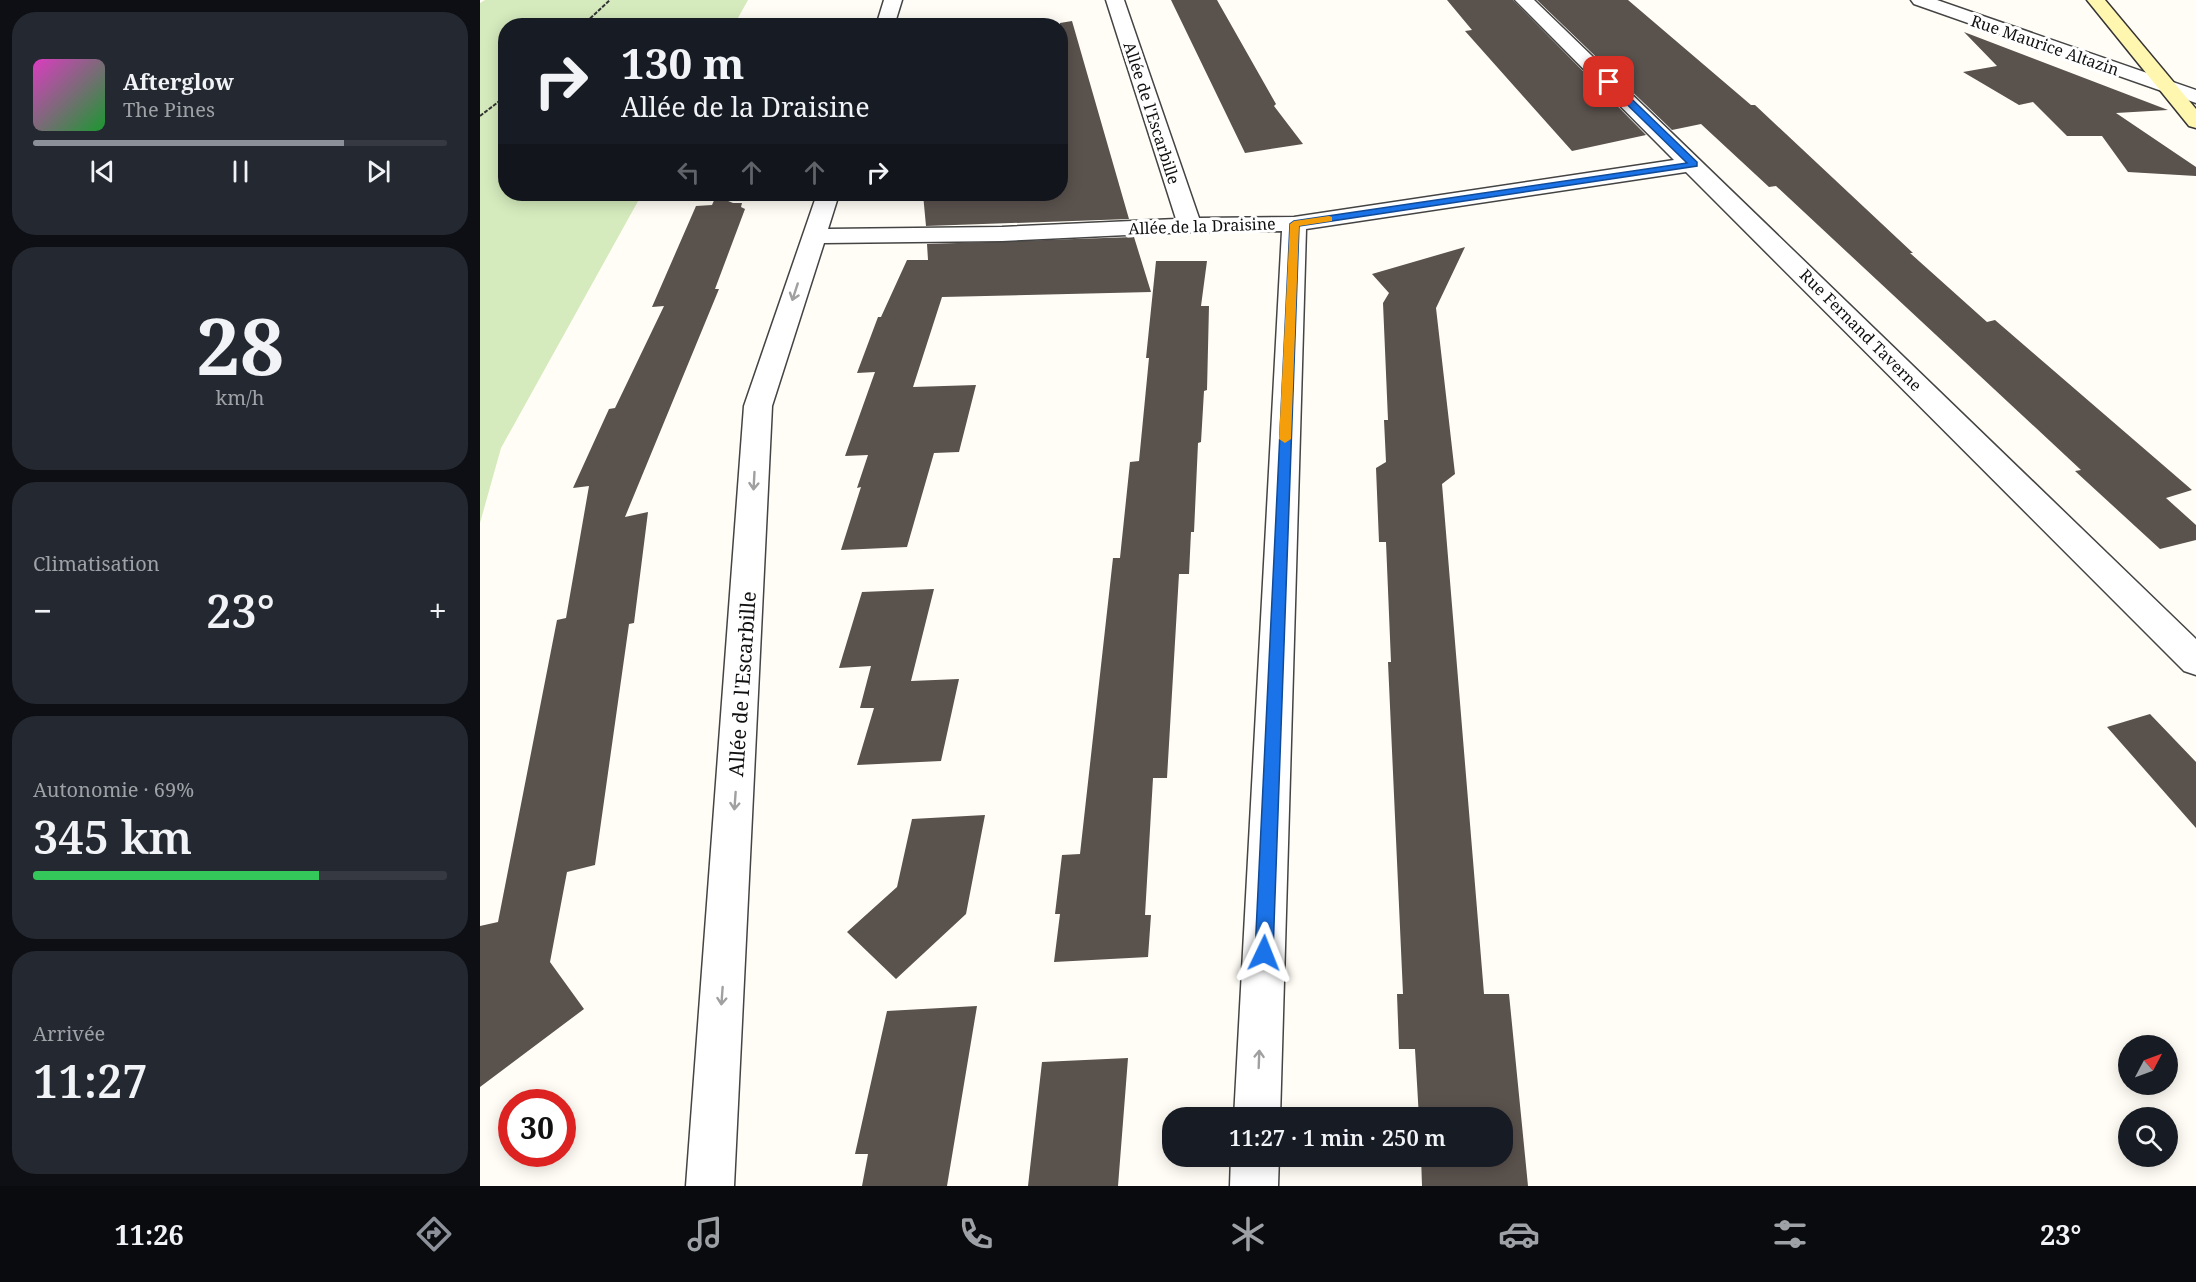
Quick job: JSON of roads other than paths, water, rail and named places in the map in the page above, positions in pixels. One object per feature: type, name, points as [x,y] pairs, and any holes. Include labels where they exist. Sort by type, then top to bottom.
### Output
[{"type":"street","points":[[887,18],[893,0]]},
{"type":"street","name":"Allée de l'Escarbille","points":[[1115,0],[1190,225]]},
{"type":"street","name":"Rue Fernand Taverne","points":[[1524,0],[1694,164],[2196,661]]},
{"type":"street","name":"Rue Maurice Altazin","points":[[1920,0],[2196,97]]},
{"type":"street","points":[[2096,0],[2196,122]]},
{"type":"street","name":"Allée de la Draisine","points":[[813,236],[1002,234],[1190,225],[1294,224],[1694,164]]},
{"type":"street","name":"Allée de l'Escarbille","points":[[710,1186],[758,406],[826,201]]},
{"type":"street","points":[[1257,1107],[1294,224]]},
{"type":"street","points":[[1254,1186],[1255,1167]]}]
